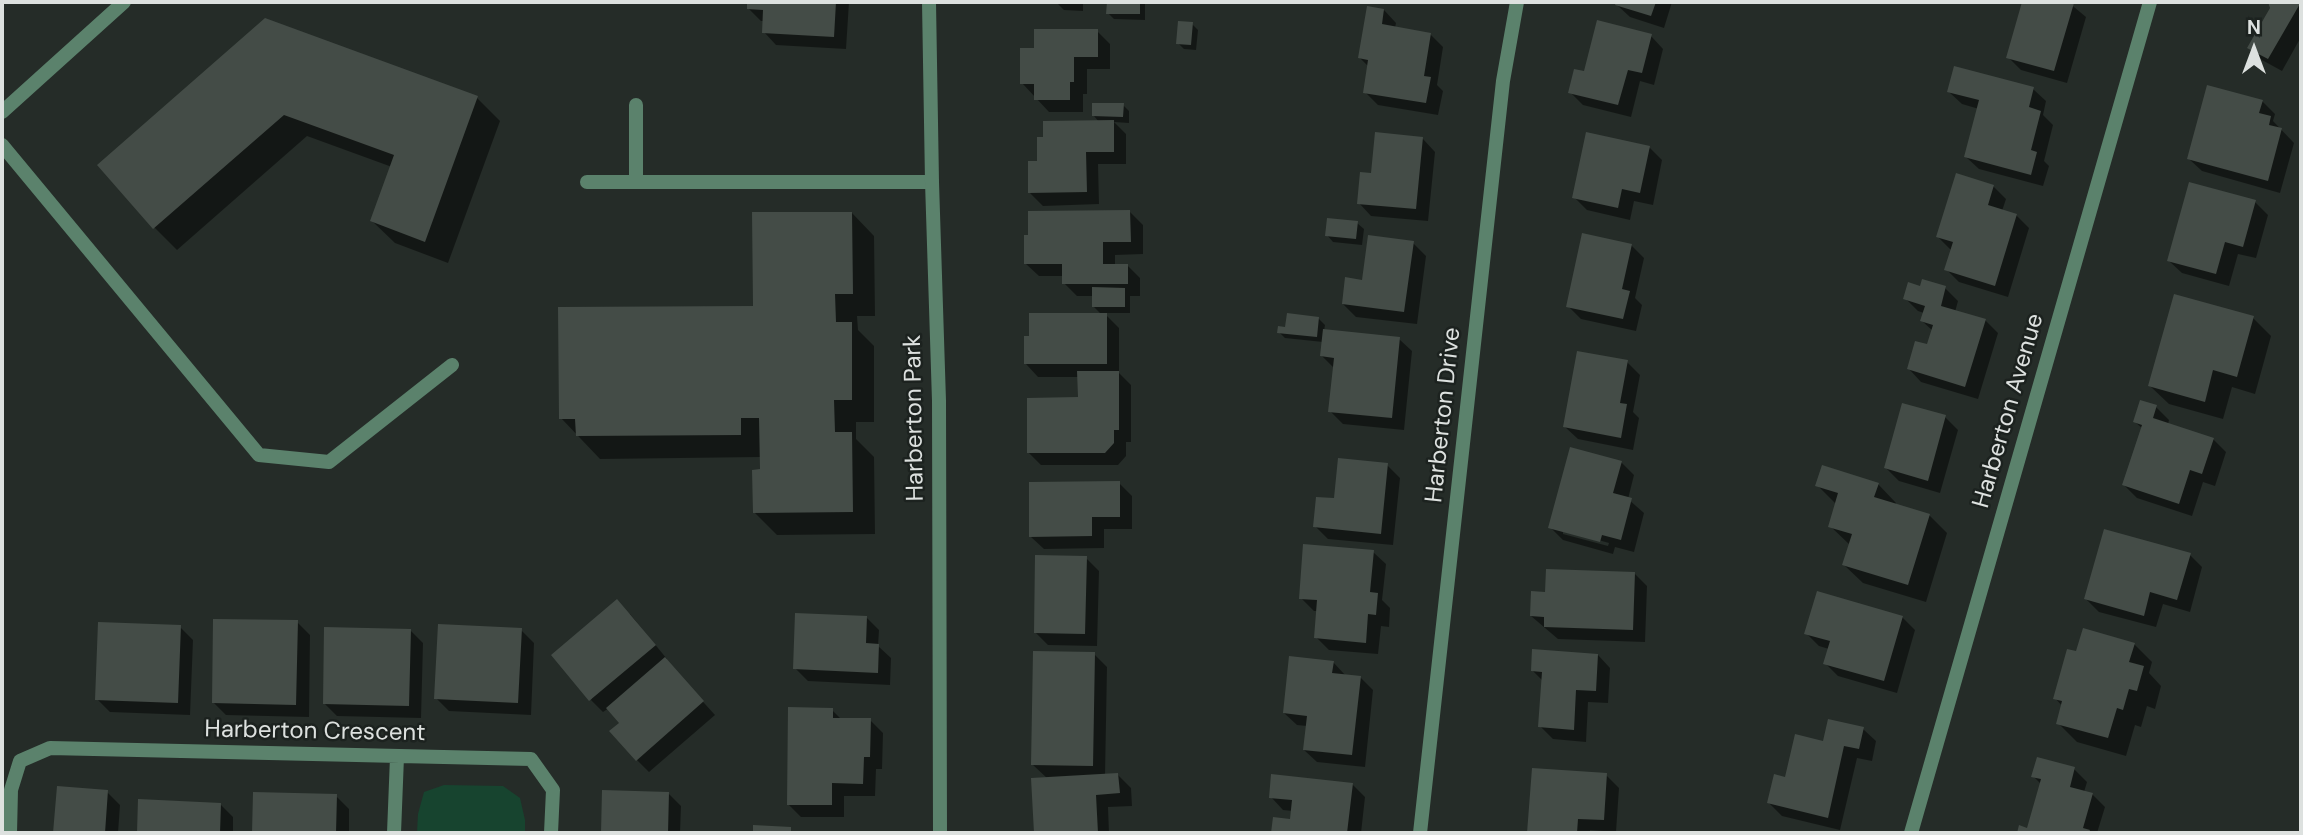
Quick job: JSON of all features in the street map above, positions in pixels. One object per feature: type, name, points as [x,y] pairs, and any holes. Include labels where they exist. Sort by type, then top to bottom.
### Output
[{"type":"street","points":[[2,112],[124,2]]},
{"type":"street","name":"Harberton Park","points":[[929,2],[939,401],[940,833]]},
{"type":"street","name":"Harberton Drive","points":[[1420,833],[1503,81],[1517,2]]},
{"type":"street","name":"Harberton Avenue","points":[[1911,833],[2150,2]]},
{"type":"street","points":[[636,105],[636,182]]},
{"type":"street","points":[[2,145],[259,455],[329,461],[452,365]]},
{"type":"street","points":[[587,182],[932,182]]},
{"type":"street","name":"Harberton Crescent","points":[[9,833],[11,790],[20,761],[50,748],[531,759],[553,790],[551,833]]},
{"type":"street","points":[[394,833],[397,757]]},
{"type":"green space","points":[[444,785],[503,786],[520,798],[525,833],[417,833],[418,814],[424,792]]},
{"type":"building","points":[[747,2],[836,2],[834,37],[762,33],[763,10],[747,9]]},
{"type":"building","points":[[1107,2],[1140,2],[1140,14],[1106,14]]},
{"type":"building","points":[[1616,2],[1656,2],[1651,16],[1615,5]]},
{"type":"building","points":[[2022,2],[2074,3],[2054,71],[2006,58]]},
{"type":"building","points":[[2268,2],[2301,2],[2268,59],[2247,48],[2270,8]]},
{"type":"building","points":[[1367,6],[1384,9],[1382,24],[1431,33],[1424,76],[1431,77],[1426,103],[1363,93],[1368,60],[1358,58]]},
{"type":"building","points":[[265,18],[478,96],[425,242],[370,221],[394,155],[284,115],[153,229],[97,165]]},
{"type":"building","points":[[1597,20],[1652,34],[1642,73],[1628,70],[1618,105],[1568,93],[1574,69],[1584,71]]},
{"type":"building","points":[[1178,21],[1193,22],[1191,45],[1176,44]]},
{"type":"building","points":[[1034,29],[1098,29],[1098,57],[1074,57],[1074,82],[1070,82],[1070,100],[1034,100],[1034,84],[1020,84],[1020,48],[1034,48]]},
{"type":"building","points":[[1954,66],[2034,87],[2029,107],[2041,111],[2031,150],[2037,152],[2031,175],[1964,157],[1979,100],[1947,92]]},
{"type":"building","points":[[2207,85],[2263,100],[2259,113],[2271,116],[2269,125],[2282,128],[2268,181],[2187,159]]},
{"type":"building","points":[[1092,103],[1124,103],[1123,117],[1092,116]]},
{"type":"building","points":[[1114,120],[1114,152],[1086,152],[1087,192],[1028,193],[1028,161],[1037,161],[1037,137],[1043,137],[1043,121]]},
{"type":"building","points":[[1375,132],[1423,137],[1416,209],[1357,204],[1360,172],[1371,173]]},
{"type":"building","points":[[1586,132],[1650,146],[1640,193],[1622,189],[1618,208],[1572,198]]},
{"type":"building","points":[[1956,173],[1994,185],[1988,205],[2017,214],[1995,286],[1944,270],[1953,242],[1936,237]]},
{"type":"building","points":[[2189,182],[2256,200],[2243,247],[2225,242],[2216,274],[2167,261]]},
{"type":"building","points":[[1130,210],[1131,242],[1103,242],[1103,264],[1128,264],[1128,284],[1062,284],[1062,264],[1024,264],[1024,235],[1028,235],[1028,211]]},
{"type":"building","points":[[752,212],[852,212],[853,294],[835,294],[836,322],[852,322],[852,400],[834,400],[835,432],[852,432],[853,512],[753,513],[752,470],[760,469],[759,418],[741,418],[741,435],[576,436],[575,419],[559,419],[558,307],[753,306]]},
{"type":"building","points":[[1327,218],[1358,221],[1356,239],[1325,236]]},
{"type":"building","points":[[1582,233],[1632,244],[1622,289],[1630,291],[1623,319],[1566,307]]},
{"type":"building","points":[[1368,235],[1414,241],[1404,312],[1342,304],[1345,277],[1362,280]]},
{"type":"building","points":[[1922,279],[1946,286],[1941,306],[1986,319],[1965,387],[1907,369],[1915,341],[1927,344],[1933,325],[1920,321],[1925,306],[1903,299],[1908,282],[1920,286]]},
{"type":"building","points":[[1092,287],[1125,288],[1125,307],[1092,307]]},
{"type":"building","points":[[2174,294],[2254,316],[2237,377],[2213,370],[2205,402],[2148,386]]},
{"type":"building","points":[[1029,313],[1107,313],[1107,364],[1024,364],[1024,336],[1029,336]]},
{"type":"building","points":[[1287,313],[1319,317],[1317,337],[1277,333],[1278,326],[1285,327]]},
{"type":"building","points":[[1323,329],[1400,337],[1392,418],[1328,412],[1334,358],[1320,356]]},
{"type":"building","points":[[1577,351],[1628,360],[1620,403],[1627,404],[1621,438],[1563,427]]},
{"type":"building","points":[[1077,371],[1119,371],[1119,430],[1114,430],[1114,443],[1105,453],[1027,453],[1027,398],[1078,397]]},
{"type":"building","points":[[2140,400],[2157,405],[2153,418],[2214,438],[2202,474],[2190,470],[2179,504],[2122,485],[2142,425],[2133,422]]},
{"type":"building","points":[[1902,403],[1946,415],[1928,481],[1884,468]]},
{"type":"building","points":[[1570,447],[1622,461],[1613,493],[1632,498],[1621,540],[1602,535],[1600,542],[1548,528]]},
{"type":"building","points":[[1338,458],[1388,463],[1381,534],[1313,527],[1316,497],[1334,498]]},
{"type":"building","points":[[1822,465],[1879,483],[1874,497],[1930,514],[1908,585],[1842,565],[1852,534],[1828,527],[1838,493],[1815,486]]},
{"type":"building","points":[[1120,481],[1120,517],[1092,517],[1092,536],[1029,537],[1029,482]]},
{"type":"building","points":[[2104,529],[2191,553],[2177,600],[2150,592],[2144,616],[2084,599]]},
{"type":"building","points":[[1303,544],[1374,550],[1370,592],[1378,593],[1376,615],[1368,614],[1366,643],[1314,638],[1317,600],[1299,599]]},
{"type":"building","points":[[1035,555],[1087,556],[1085,634],[1034,633]]},
{"type":"building","points":[[1546,569],[1635,572],[1633,630],[1544,627],[1544,617],[1530,616],[1531,591],[1545,592]]},
{"type":"building","points":[[1817,591],[1903,616],[1884,681],[1823,664],[1830,641],[1804,634]]},
{"type":"building","points":[[617,599],[656,645],[589,701],[551,655]]},
{"type":"building","points":[[795,613],[867,616],[866,643],[879,644],[878,673],[793,669]]},
{"type":"building","points":[[213,619],[298,620],[296,705],[212,703]]},
{"type":"building","points":[[98,622],[181,625],[178,703],[95,700]]},
{"type":"building","points":[[438,624],[522,628],[518,703],[434,699]]},
{"type":"building","points":[[324,627],[411,629],[409,706],[323,704]]},
{"type":"building","points":[[2083,628],[2135,643],[2129,662],[2144,666],[2137,691],[2129,689],[2123,710],[2117,708],[2108,738],[2056,724],[2062,701],[2053,699],[2067,649],[2076,651]]},
{"type":"building","points":[[1532,649],[1598,654],[1596,691],[1576,690],[1574,730],[1538,727],[1542,672],[1531,671]]},
{"type":"building","points":[[1033,651],[1095,652],[1093,766],[1031,765]]},
{"type":"building","points":[[1289,656],[1334,661],[1332,673],[1361,676],[1352,755],[1303,750],[1307,716],[1283,713]]},
{"type":"building","points":[[665,657],[704,701],[636,761],[609,731],[619,723],[606,708]]},
{"type":"building","points":[[788,707],[833,708],[833,718],[871,718],[870,757],[864,757],[863,784],[832,783],[832,805],[787,805]]},
{"type":"building","points":[[1828,719],[1864,727],[1859,749],[1844,746],[1828,818],[1767,803],[1774,774],[1785,777],[1795,734],[1823,741]]},
{"type":"building","points":[[2037,757],[2075,767],[2070,787],[2093,793],[2083,828],[2090,830],[2089,833],[2017,833],[2019,825],[2027,828],[2041,779],[2031,777]]},
{"type":"building","points":[[1532,768],[1607,773],[1604,820],[1578,819],[1577,833],[1527,833]]},
{"type":"building","points":[[1118,773],[1120,793],[1096,795],[1098,833],[1034,833],[1031,778]]},
{"type":"building","points":[[1271,774],[1353,783],[1347,833],[1271,833],[1273,817],[1290,819],[1292,800],[1269,798]]},
{"type":"building","points":[[57,786],[108,790],[105,833],[53,833]]},
{"type":"building","points":[[602,790],[669,792],[668,833],[601,833]]},
{"type":"building","points":[[253,792],[337,794],[336,833],[252,833]]},
{"type":"building","points":[[138,799],[221,803],[220,833],[137,833]]},
{"type":"building","points":[[753,825],[791,827],[791,833],[753,833]]}]
